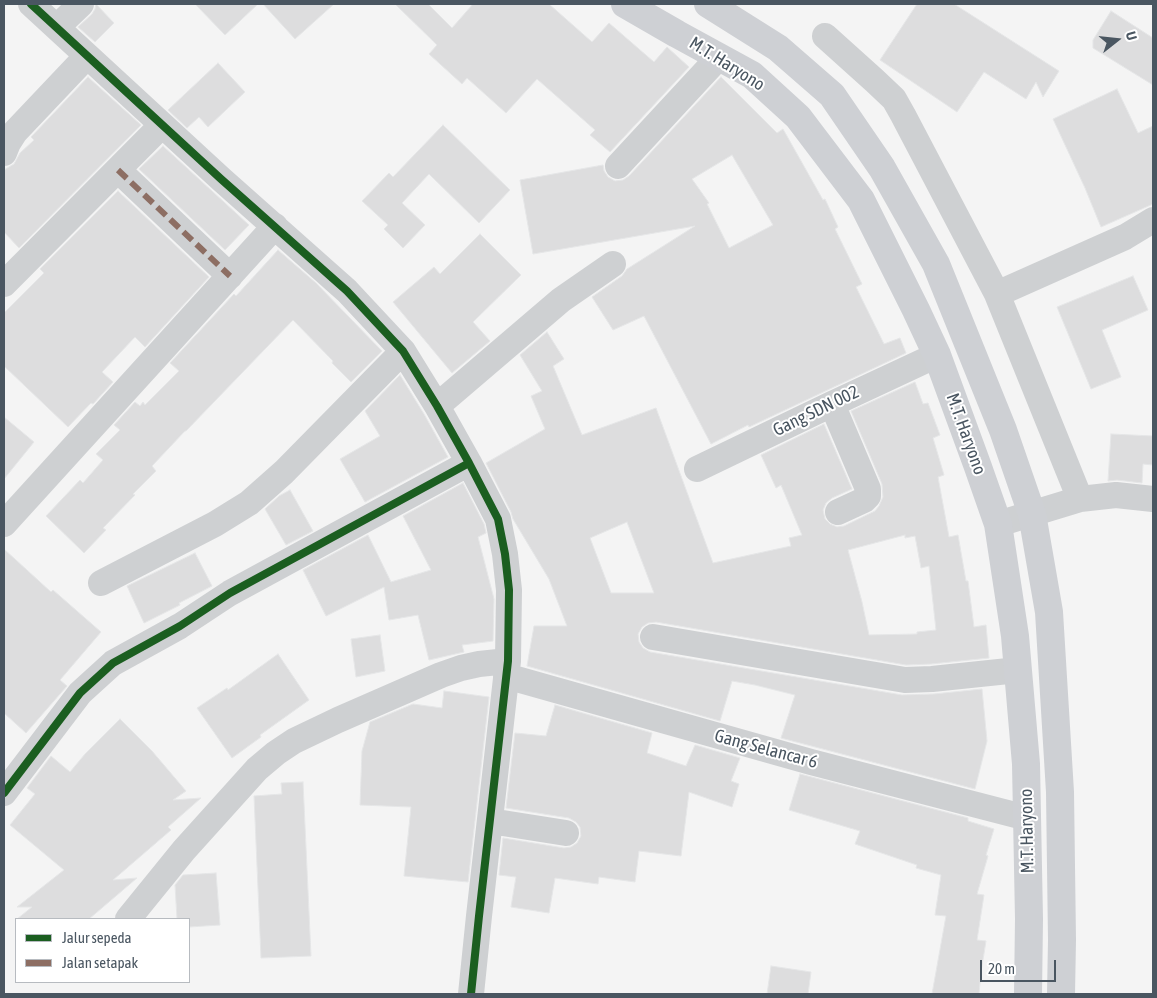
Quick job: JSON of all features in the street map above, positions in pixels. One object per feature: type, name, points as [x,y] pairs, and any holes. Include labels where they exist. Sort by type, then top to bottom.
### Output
[{"type":"main road","name":"M.T. Haryono","points":[[625,4],[752,76],[798,117],[861,200],[916,310],[936,355],[998,524],[1015,636],[1026,764],[1029,919],[1028,994]]},
{"type":"main road","name":"M.T. Haryono","points":[[708,4],[778,48],[832,95],[882,168],[936,264],[1004,430],[1032,514],[1050,612],[1060,792],[1061,994]]},
{"type":"street","points":[[31,4],[221,179],[348,291],[403,350],[437,406],[498,519],[509,590],[507,668],[471,994]]},
{"type":"street","points":[[57,27],[81,4]]},
{"type":"street","points":[[825,36],[894,99],[998,294],[1080,499]]},
{"type":"street","points":[[4,153],[15,132],[87,56]]},
{"type":"street","points":[[618,166],[719,57]]},
{"type":"street","points":[[4,284],[162,125]]},
{"type":"street","points":[[118,170],[230,276]]},
{"type":"street","points":[[998,294],[1125,237],[1153,220]]},
{"type":"street","points":[[4,524],[275,226]]},
{"type":"street","points":[[437,406],[561,300],[613,264]]},
{"type":"street","points":[[101,583],[215,524],[249,503],[284,472],[403,350]]},
{"type":"street","name":"Gang SDN 002","points":[[697,469],[936,355]]},
{"type":"street","points":[[832,404],[868,490],[868,496],[864,500],[838,512]]},
{"type":"street","points":[[4,793],[80,693],[113,662],[180,626],[230,593],[469,463]]},
{"type":"street","points":[[998,524],[1080,499],[1116,495],[1153,498]]},
{"type":"street","points":[[652,637],[905,680],[1018,670]]},
{"type":"street","points":[[129,918],[184,850],[257,769],[294,741],[338,720],[461,668],[479,664],[507,668]]},
{"type":"street","name":"Gang Selancar 6","points":[[507,668],[812,762],[1027,818]]},
{"type":"street","points":[[490,821],[566,833]]},
{"type":"building","points":[[96,4],[114,23],[95,42],[78,27],[92,14]]},
{"type":"building","points":[[195,4],[258,4],[225,35]]},
{"type":"building","points":[[263,4],[334,4],[295,39]]},
{"type":"building","points":[[395,4],[428,4],[452,28],[473,4],[549,4],[592,42],[609,23],[654,62],[667,47],[689,67],[610,152],[590,135],[595,130],[537,79],[506,113],[467,78],[462,84],[429,54],[437,45]]},
{"type":"building","points":[[917,4],[954,4],[1059,71],[1043,97],[1036,82],[1026,99],[984,72],[957,112],[880,60]]},
{"type":"building","points":[[1111,11],[1153,38],[1153,85],[1093,48],[1093,40]]},
{"type":"building","points":[[218,63],[245,92],[208,127],[199,117],[187,128],[168,110]]},
{"type":"building","points":[[88,77],[141,125],[19,248],[4,232],[4,170],[14,164],[20,153],[34,140],[31,137]]},
{"type":"building","points":[[721,77],[777,133],[783,129],[823,200],[825,199],[838,227],[835,229],[862,284],[856,287],[884,344],[900,338],[906,353],[749,427],[748,425],[711,444],[644,316],[613,330],[592,297],[622,276],[627,269],[695,226],[533,254],[520,180],[603,165],[608,177],[615,181],[623,180],[629,176]],"holes":[[[732,155],[773,225],[729,248],[707,204],[709,203],[692,179]]]},
{"type":"building","points":[[1117,89],[1138,133],[1153,126],[1153,204],[1101,227],[1053,119]]},
{"type":"building","points":[[443,125],[510,190],[479,223],[429,174],[402,203],[425,225],[403,248],[384,229],[388,225],[362,201],[389,173],[393,177]]},
{"type":"building","points":[[163,146],[249,225],[225,250],[139,169]]},
{"type":"building","points":[[118,191],[209,277],[145,347],[135,337],[102,372],[113,382],[68,427],[4,366],[4,313],[44,273],[40,269]]},
{"type":"building","points":[[480,234],[521,275],[473,322],[490,341],[452,373],[393,302],[434,267],[440,274]]},
{"type":"building","points":[[278,250],[316,283],[382,351],[351,382],[293,320],[152,466],[156,471],[103,528],[106,530],[84,553],[46,516],[80,480],[83,483],[103,460],[96,454],[120,430],[114,425],[135,402],[140,406],[143,402],[145,405],[179,371],[170,363]]},
{"type":"building","points":[[1133,276],[1148,310],[1102,330],[1121,377],[1091,389],[1057,307]]},
{"type":"building","points":[[547,332],[564,359],[553,366],[582,435],[656,408],[713,563],[791,546],[789,538],[802,535],[781,485],[776,488],[761,455],[824,424],[852,489],[832,498],[826,503],[823,510],[825,519],[837,527],[844,526],[875,511],[883,497],[882,484],[851,411],[915,382],[923,404],[928,403],[940,435],[933,438],[944,475],[938,477],[949,537],[958,535],[966,581],[968,581],[974,627],[986,625],[989,658],[906,665],[656,622],[648,623],[642,627],[638,634],[639,642],[643,648],[650,652],[902,695],[982,689],[987,741],[975,789],[781,738],[795,695],[732,681],[720,721],[527,666],[534,626],[567,626],[549,579],[513,519],[486,463],[545,429],[531,396],[542,391],[520,355]],"holes":[[[627,522],[654,593],[611,593],[590,538]],[[905,535],[905,538],[915,536],[921,568],[929,566],[936,630],[917,632],[917,634],[869,635],[848,550]]]},
{"type":"building","points":[[400,375],[448,457],[365,502],[340,459],[380,436],[365,411]]},
{"type":"building","points":[[4,417],[34,442],[4,479]]},
{"type":"building","points":[[1111,434],[1153,436],[1153,465],[1143,464],[1142,483],[1117,480],[1108,481]]},
{"type":"building","points":[[463,483],[484,524],[486,533],[478,537],[494,599],[493,641],[462,645],[464,652],[429,660],[418,615],[389,620],[384,587],[326,616],[303,570],[368,535],[391,582],[431,570],[403,516]]},
{"type":"building","points":[[290,490],[313,531],[286,545],[265,509],[279,496]]},
{"type":"building","points":[[4,549],[51,592],[53,590],[101,632],[60,680],[67,686],[26,733],[4,713]]},
{"type":"building","points":[[195,553],[212,586],[144,623],[127,586]]},
{"type":"building","points":[[380,635],[385,671],[356,677],[351,639]]},
{"type":"building","points":[[278,654],[309,700],[260,735],[261,737],[232,758],[197,708],[227,688],[228,690]]},
{"type":"building","points":[[444,691],[489,697],[468,882],[404,876],[411,807],[360,805],[362,751],[370,722],[413,704],[442,708]]},
{"type":"building","points":[[555,705],[652,733],[647,753],[686,766],[695,745],[740,758],[731,781],[739,784],[732,807],[689,792],[681,856],[639,851],[635,882],[599,877],[598,884],[555,878],[549,913],[511,907],[516,877],[499,875],[503,838],[564,848],[571,847],[577,843],[581,836],[580,827],[569,818],[506,808],[515,733],[546,736]]},
{"type":"building","points":[[120,719],[152,751],[186,791],[173,800],[201,798],[168,827],[171,830],[113,880],[137,878],[90,918],[18,918],[32,907],[17,907],[64,870],[10,825],[35,794],[27,788],[51,756],[70,772]]},
{"type":"building","points":[[800,774],[968,818],[968,821],[994,829],[977,894],[984,895],[977,940],[986,941],[979,994],[932,994],[946,916],[935,915],[941,875],[916,868],[917,865],[855,844],[860,831],[789,810]]},
{"type":"building","points":[[303,782],[311,956],[261,958],[254,796],[282,794],[281,783]]},
{"type":"building","points":[[216,873],[220,925],[190,927],[190,918],[177,918],[175,885],[183,875]]},
{"type":"building","points":[[771,966],[811,972],[808,994],[767,994]]},
{"type":"marked path","points":[[118,170],[230,276]]},
{"type":"cycle path","points":[[31,4],[221,179],[347,291],[403,351],[437,406],[498,519],[505,554],[509,590],[508,661],[471,994]]},
{"type":"cycle path","points":[[4,793],[80,693],[113,663],[180,626],[230,593],[469,463]]}]
